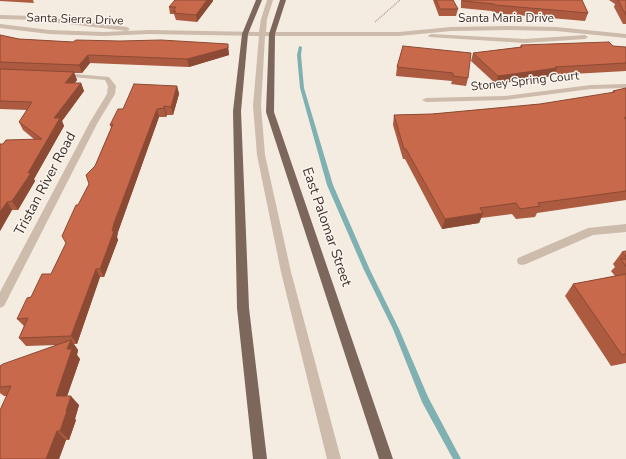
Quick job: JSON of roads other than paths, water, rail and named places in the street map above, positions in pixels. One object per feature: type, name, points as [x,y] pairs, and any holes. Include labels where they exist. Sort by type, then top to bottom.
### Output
[{"type":"main road","points":[[259,0],[245,34],[237,111],[243,300],[260,459]]},
{"type":"main road","name":"East Palomar Street","points":[[282,0],[267,34],[270,112],[386,459]]},
{"type":"street","points":[[270,0],[264,19],[267,34],[257,106],[261,155],[286,272],[334,459]]},
{"type":"street","name":"Santa Sierra Drive","points":[[0,17],[57,20],[149,32]]},
{"type":"street","name":"Santa Sierra Drive","points":[[0,26],[49,32],[103,34],[149,32],[245,34]]},
{"type":"street","name":"Santa Maria Drive","points":[[399,34],[509,28],[556,29],[626,36]]},
{"type":"street","name":"Santa Maria Drive","points":[[245,34],[399,34],[525,41],[613,35]]},
{"type":"street","name":"Tristan River Road","points":[[0,303],[94,122],[111,94],[112,86],[107,78],[58,75]]},
{"type":"street","name":"Stoney Spring Court","points":[[426,100],[505,98],[590,86],[626,86]]},
{"type":"street","points":[[522,261],[592,231],[626,228]]},
{"type":"waterway","points":[[300,47],[299,55],[302,88],[330,185],[367,270],[396,329],[425,399],[457,459]]}]
